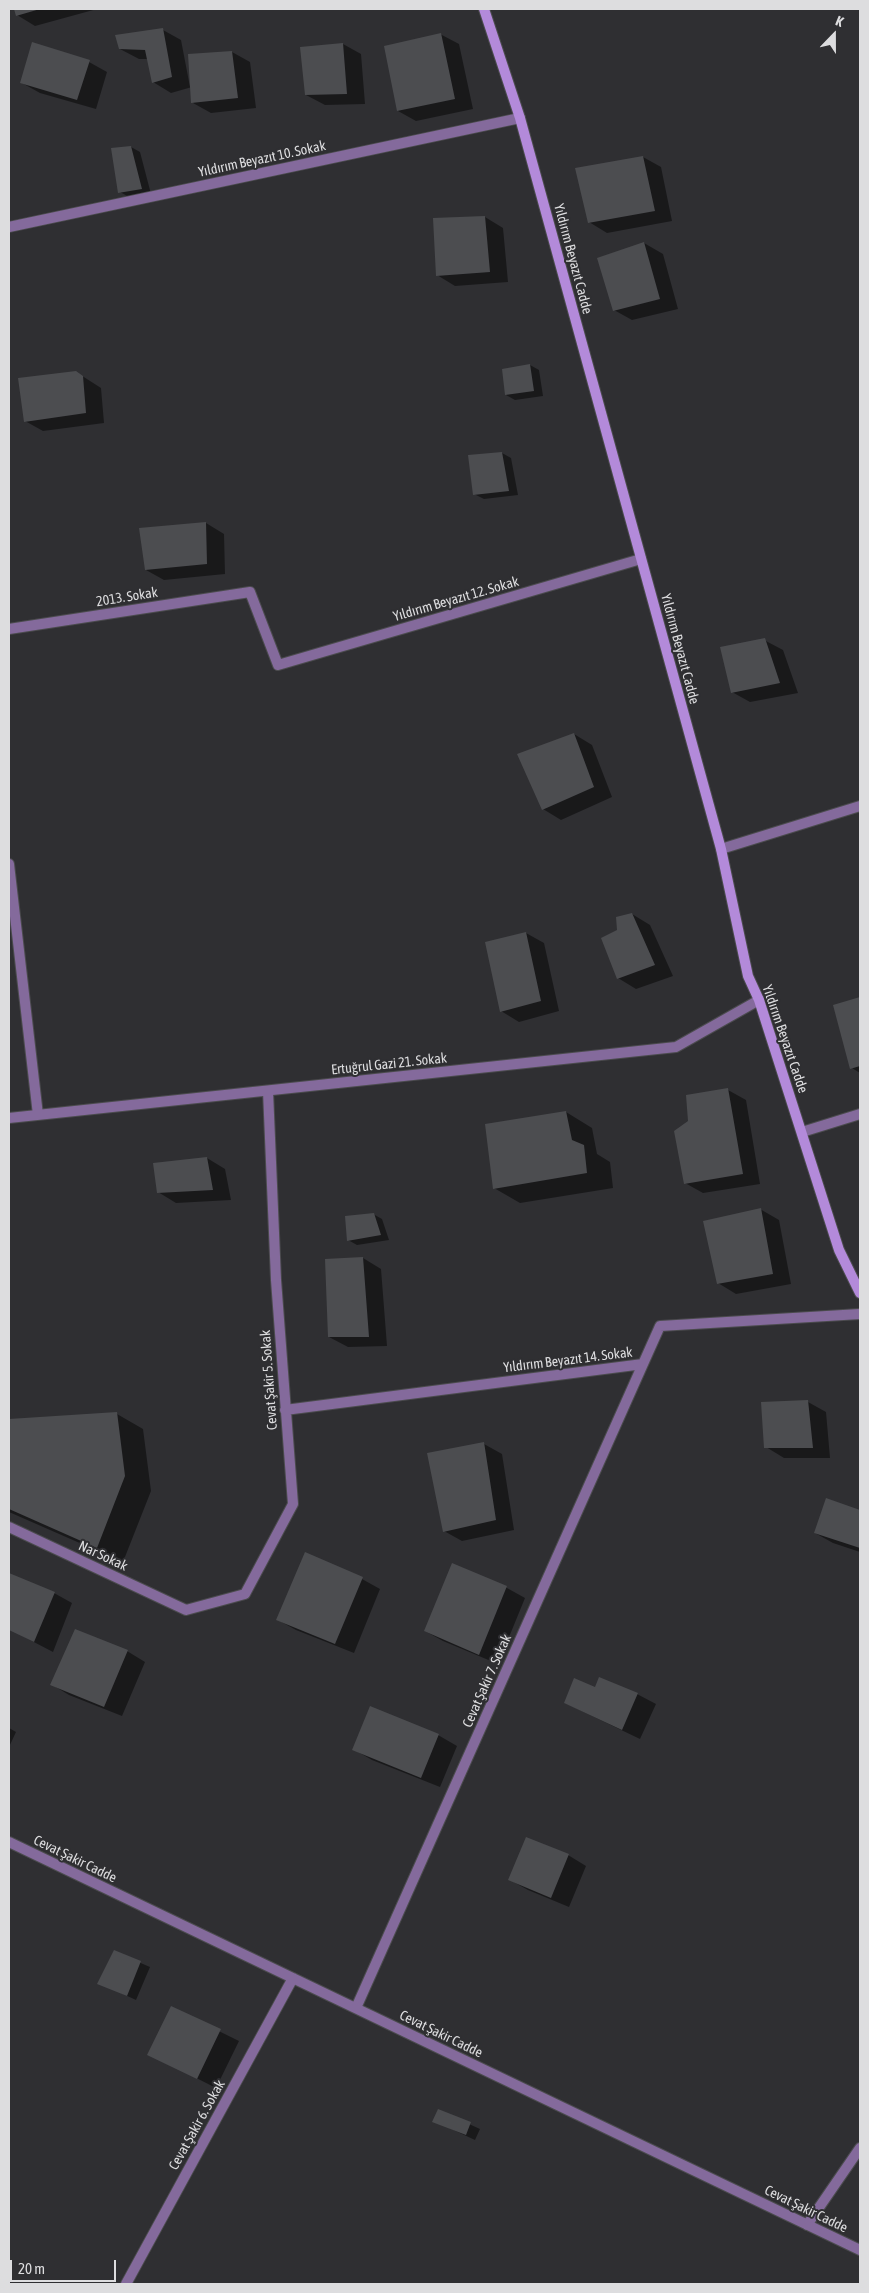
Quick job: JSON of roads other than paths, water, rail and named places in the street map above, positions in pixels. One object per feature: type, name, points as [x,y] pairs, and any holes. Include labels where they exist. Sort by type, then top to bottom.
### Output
[{"type":"street","name":"Yıldırım Beyazıt Cadde","points":[[484,9],[520,118],[641,559],[720,849],[748,976],[760,1000],[840,1250],[860,1292]]},
{"type":"street","name":"Yıldırım Beyazıt 10. Sokak","points":[[9,227],[520,118]]},
{"type":"street","name":"Yıldırım Beyazıt 12. Sokak","points":[[250,592],[278,665],[641,559]]},
{"type":"street","name":"2013. Sokak","points":[[9,629],[250,592]]},
{"type":"street","points":[[720,849],[860,806]]},
{"type":"street","points":[[9,864],[38,1115]]},
{"type":"street","name":"Ertuğrul Gazi 21. Sokak","points":[[9,1118],[676,1048],[760,1000]]},
{"type":"street","name":"Cevat Şakir 5. Sokak","points":[[186,1610],[245,1594],[293,1504],[276,1280],[268,1091]]},
{"type":"street","points":[[802,1132],[860,1114]]},
{"type":"street","name":"Yıldırım Beyazıt 14. Sokak","points":[[286,1410],[643,1364],[660,1326],[860,1314]]},
{"type":"street","name":"Cevat Şakir 7. Sokak","points":[[356,2008],[643,1364]]},
{"type":"street","name":"Nar Sokak","points":[[9,1527],[186,1610]]},
{"type":"street","name":"Cevat Şakir Cadde","points":[[9,1842],[860,2250]]},
{"type":"street","name":"Cevat Şakir 6. Sokak","points":[[126,2284],[293,1978]]},
{"type":"street","points":[[807,2225],[860,2148]]}]
